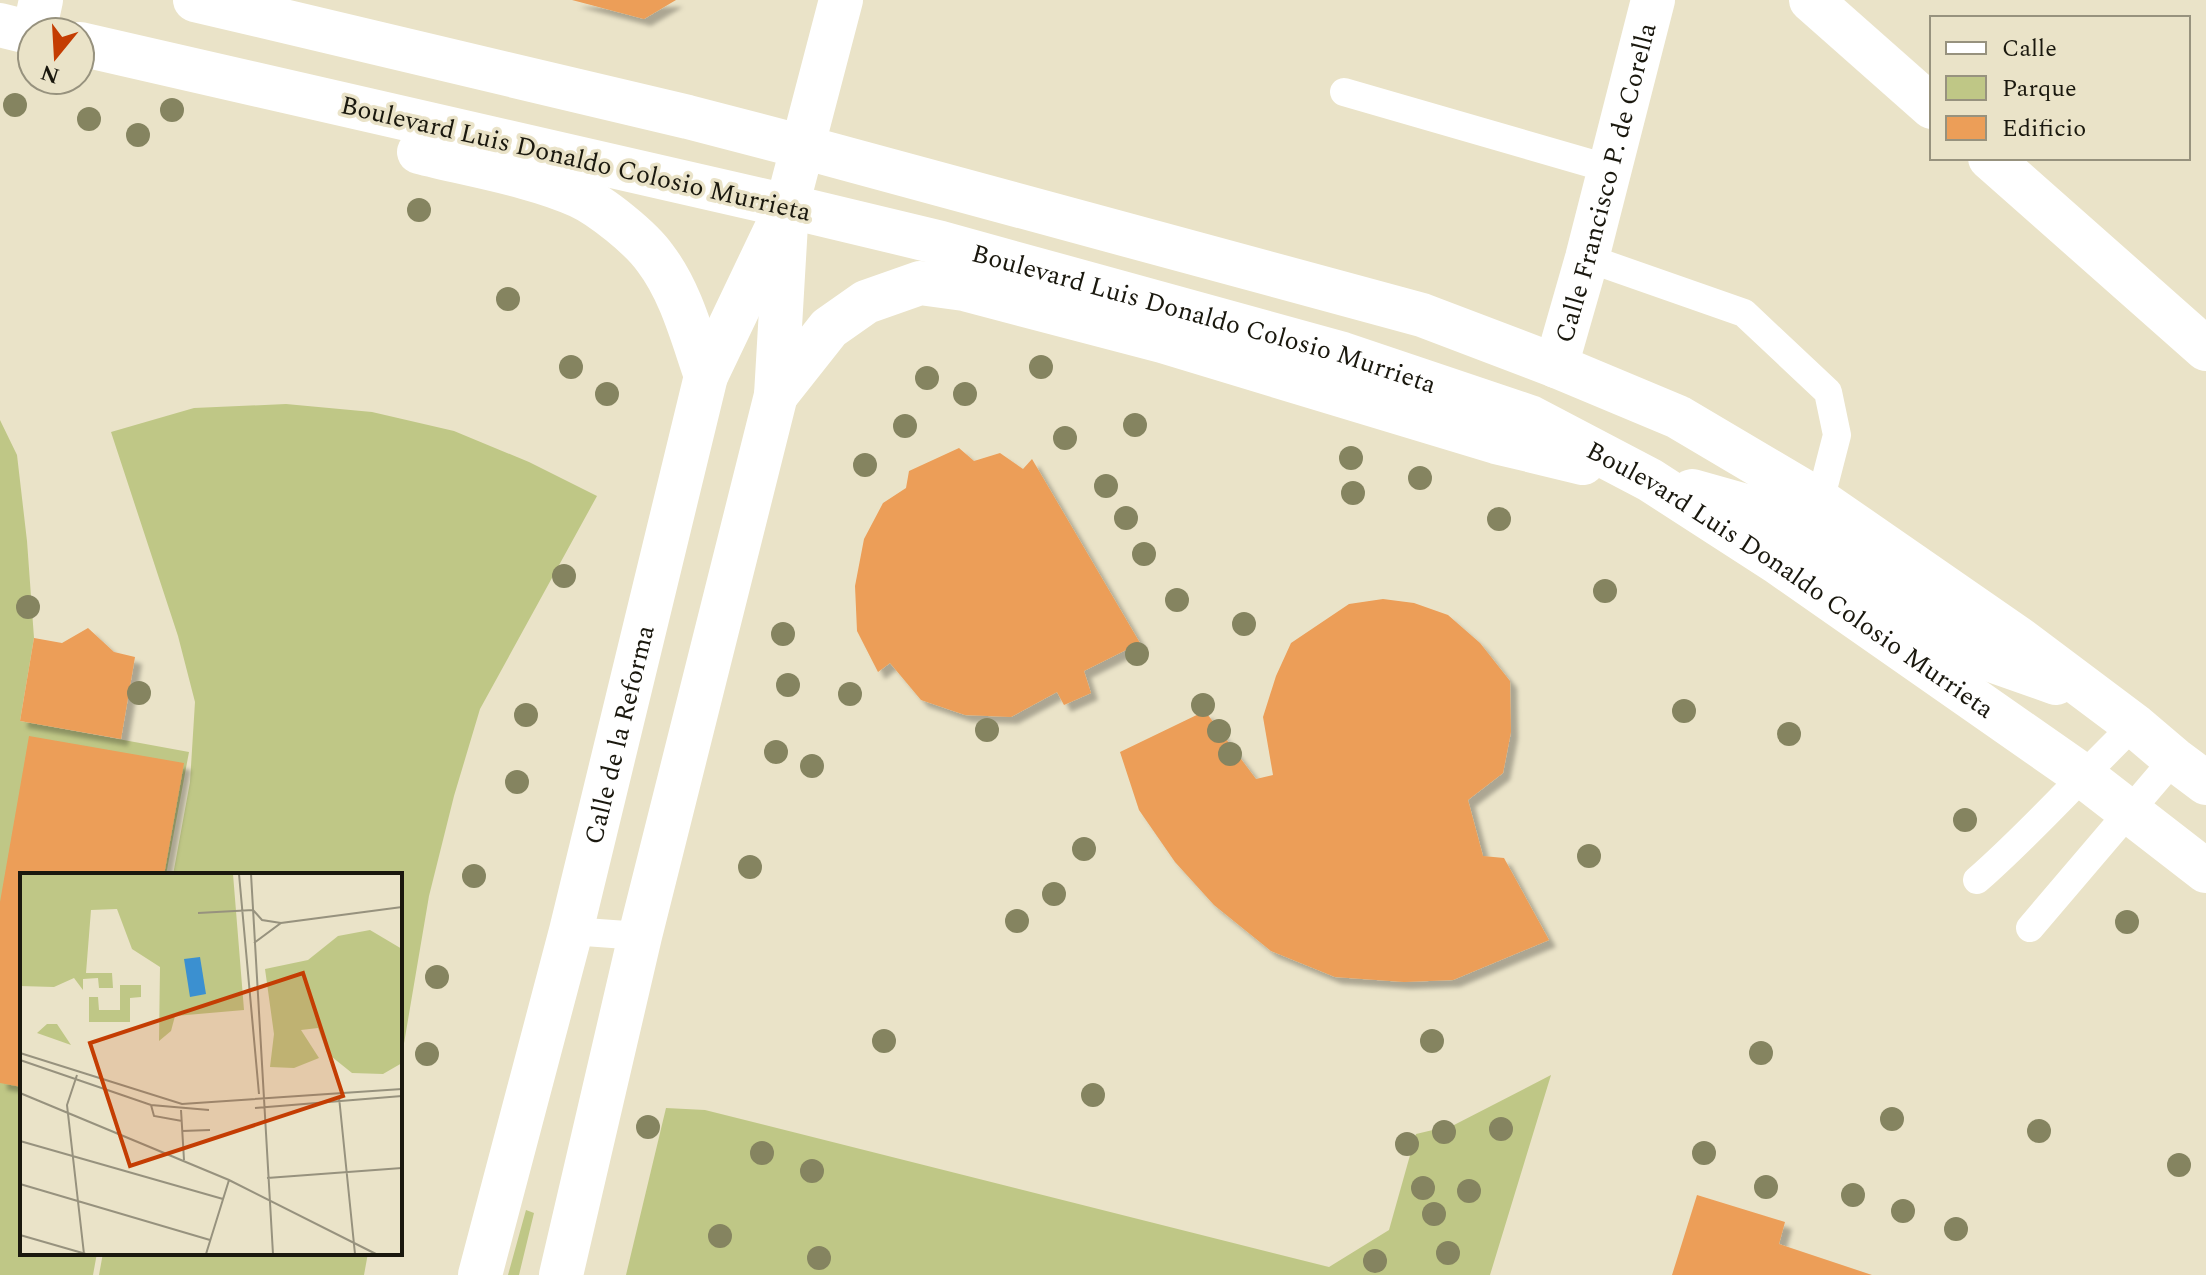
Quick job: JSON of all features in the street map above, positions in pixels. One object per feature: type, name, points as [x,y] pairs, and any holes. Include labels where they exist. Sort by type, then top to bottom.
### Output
[{"type":"main road","points":[[195,0],[803,147],[1422,315],[1556,366],[1678,417],[1820,501],[2018,638],[2190,771]]},
{"type":"main road","name":"Calle de la Reforma","points":[[480,1275],[571,931],[706,376],[787,206],[841,0]]},
{"type":"main road","name":"Calle Francisco P. de Corella","points":[[1556,366],[1653,0]]},
{"type":"main road","points":[[1811,0],[1930,105]]},
{"type":"main road","name":"Boulevard Luis Donaldo Colosio Murrieta","points":[[96,48],[941,243],[1343,354],[1530,417],[1650,480],[1777,562],[2082,775],[2206,871]]},
{"type":"main road","points":[[220,76],[332,131],[538,181],[581,196],[623,226],[655,257],[679,300],[706,376]]},
{"type":"main road","points":[[1992,160],[2206,349]]},
{"type":"main road","name":"Calle de la Reforma","points":[[561,1275],[640,936],[776,395],[787,206]]},
{"type":"main road","points":[[776,395],[829,328],[866,302],[920,283],[964,289],[1162,341],[1496,442],[1756,509],[1814,539],[1988,659],[2096,697]]},
{"type":"lane","points":[[1344,92],[1610,169]]},
{"type":"lane","points":[[1587,258],[1744,313],[1828,392],[1837,435],[1820,501]]},
{"type":"lane","points":[[1977,880],[2012,850],[2134,725]]},
{"type":"lane","points":[[2030,928],[2130,812],[2190,771]]},
{"type":"lane","points":[[571,931],[640,936]]},
{"type":"green space","points":[[286,404],[372,412],[454,431],[529,462],[597,496],[480,709],[429,896],[402,1055],[402,873],[173,873],[190,782],[195,702],[178,636],[111,432],[194,408]]},
{"type":"green space","points":[[0,420],[17,455],[34,638],[20,721],[189,752],[166,873],[20,873],[20,1255],[97,1255],[93,1275],[0,1275]]},
{"type":"green space","points":[[1551,1075],[1490,1275],[626,1275],[666,1108],[705,1110],[1329,1267],[1389,1230],[1416,1134],[1454,1125]]},
{"type":"green space","points":[[526,1210],[534,1213],[519,1275],[508,1275]]},
{"type":"green space","points":[[103,1255],[368,1255],[364,1275],[99,1275]]},
{"type":"building","points":[[572,0],[676,0],[644,19]]},
{"type":"building","points":[[959,448],[974,461],[1000,453],[1023,469],[1032,459],[1140,643],[1084,671],[1091,693],[1064,705],[1057,692],[1011,717],[965,715],[921,700],[890,663],[878,672],[857,631],[855,586],[864,539],[883,503],[906,488],[909,471]]},
{"type":"building","points":[[1383,599],[1414,603],[1448,615],[1480,643],[1510,681],[1511,732],[1503,773],[1468,800],[1483,856],[1504,858],[1549,940],[1453,980],[1404,982],[1335,977],[1271,951],[1214,905],[1175,862],[1139,810],[1120,752],[1205,711],[1256,779],[1273,775],[1263,717],[1291,643],[1349,604]]},
{"type":"building","points":[[88,628],[114,652],[135,657],[121,739],[20,721],[34,638],[62,643]]},
{"type":"building","points":[[29,736],[184,763],[164,873],[20,873],[20,1087],[0,1083],[0,902]]},
{"type":"building","points":[[1697,1195],[1785,1222],[1779,1244],[1872,1275],[1672,1275]]}]
